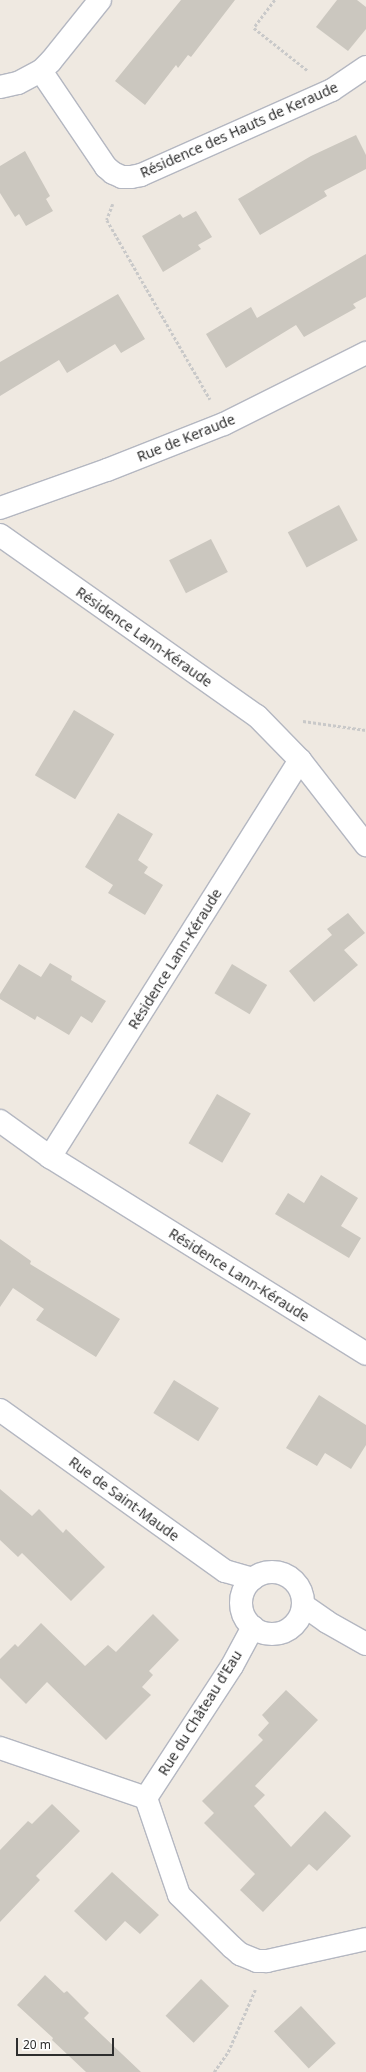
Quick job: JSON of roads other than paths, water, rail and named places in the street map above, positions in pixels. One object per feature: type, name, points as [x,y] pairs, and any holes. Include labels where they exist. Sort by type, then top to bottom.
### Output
[{"type":"street","points":[[0,87],[18,83],[41,71],[51,61],[100,0]]},
{"type":"street","name":"Résidence des Hauts de Keraude","points":[[41,71],[106,167],[113,174],[122,177],[141,175],[332,90],[366,67]]},
{"type":"street","name":"Rue de Keraude","points":[[0,508],[108,470],[224,424],[366,353]]},
{"type":"street","name":"Résidence Lann-Kéraude","points":[[0,535],[257,716],[300,760],[366,845]]},
{"type":"street","name":"Résidence Lann-Kéraude","points":[[50,1157],[300,760]]},
{"type":"street","name":"Résidence Lann-Kéraude","points":[[0,1122],[50,1157],[366,1354]]},
{"type":"street","name":"Rue de Saint-Maude","points":[[0,1410],[225,1571],[253,1579]]},
{"type":"street","points":[[272,1572],[286,1576],[297,1585],[302,1595],[303,1605],[296,1622],[280,1632],[271,1634],[253,1627],[247,1621],[241,1603],[242,1594],[253,1579],[261,1574],[272,1572]]},
{"type":"street","points":[[303,1605],[327,1622],[366,1644]]},
{"type":"street","name":"Rue du Château d'Eau","points":[[146,1798],[232,1666],[253,1627]]},
{"type":"street","points":[[0,1748],[146,1798],[179,1895],[240,1954],[257,1961],[267,1962],[366,1939]]}]
